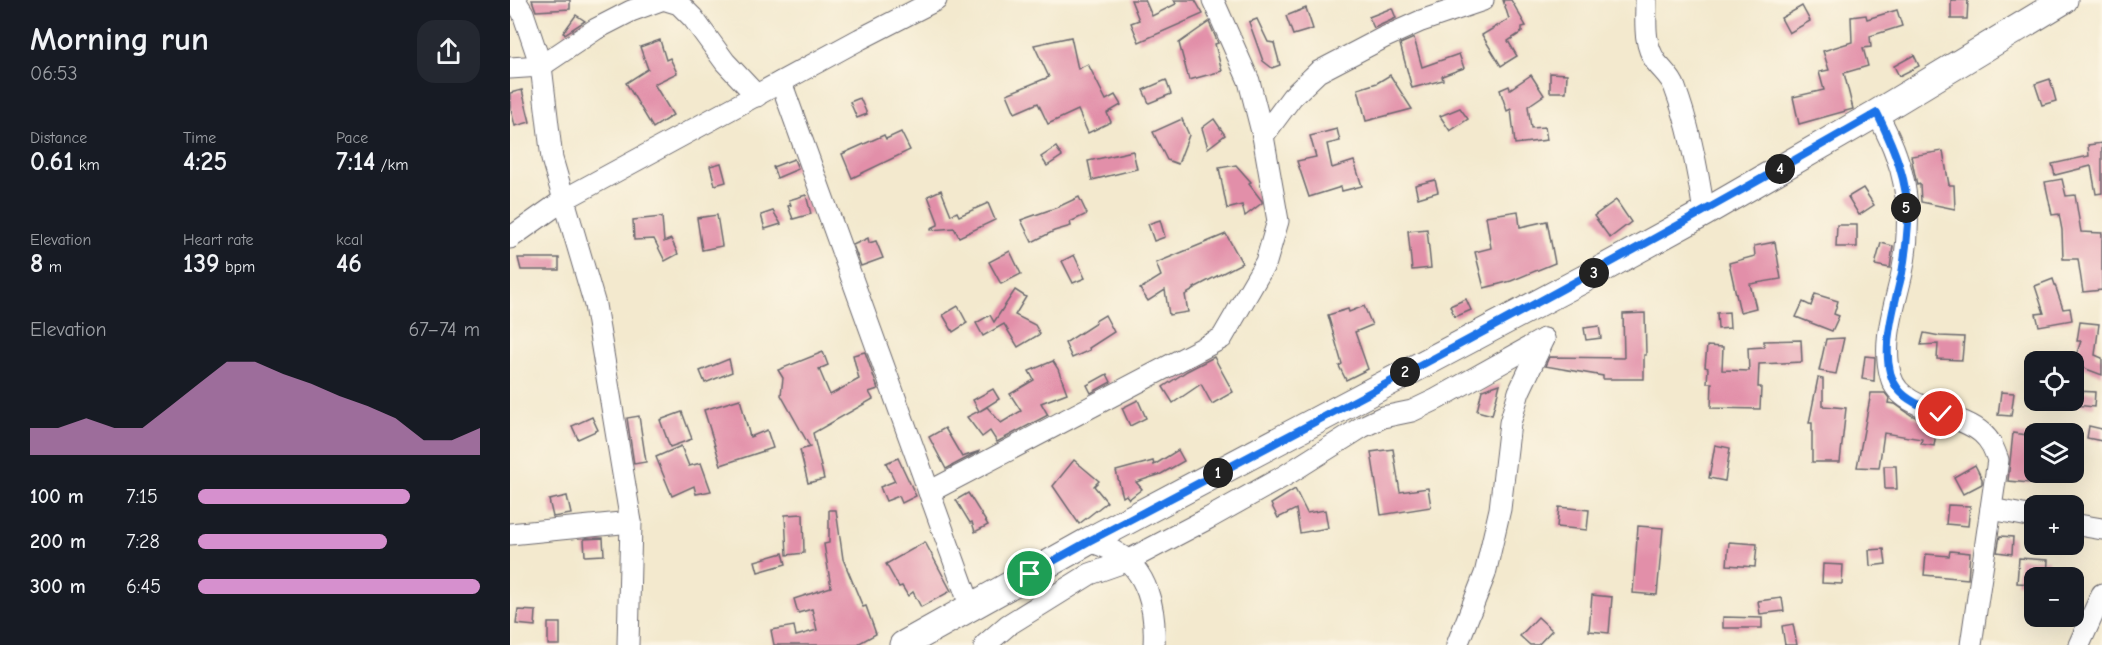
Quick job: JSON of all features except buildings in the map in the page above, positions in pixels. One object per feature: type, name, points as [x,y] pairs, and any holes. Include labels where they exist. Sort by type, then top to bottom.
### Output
[{"type":"main road","points":[[903,645],[1089,541],[1704,213],[1877,113],[2064,0]]},
{"type":"street","points":[[515,0],[523,13],[541,66],[552,159],[595,305],[631,522],[628,645]]},
{"type":"street","points":[[510,68],[541,66],[596,29],[631,11],[664,0],[679,4],[693,18],[725,62],[757,96]]},
{"type":"street","points":[[510,238],[565,199],[936,0]]},
{"type":"street","points":[[930,492],[1222,338],[1266,262],[1278,221],[1263,136],[1249,81],[1213,0]]},
{"type":"street","points":[[1263,136],[1292,97],[1318,72],[1421,21],[1483,0]]},
{"type":"street","points":[[1646,0],[1646,34],[1649,50],[1674,84],[1698,174],[1704,213]]},
{"type":"street","points":[[781,82],[971,608]]},
{"type":"street","points":[[1877,113],[1897,156],[1905,192],[1908,222],[1902,271],[1889,328],[1891,378],[1899,391],[1915,402],[1982,433],[1993,446],[1998,460],[1971,645]]},
{"type":"street","points":[[985,645],[1008,625],[1090,574],[1127,561],[1286,475],[1362,427],[1383,417],[1412,411],[1437,399],[1544,339],[1516,402],[1510,423],[1500,509],[1485,574],[1456,645]]},
{"type":"street","points":[[1991,509],[2024,515]]},
{"type":"street","points":[[510,534],[631,522]]},
{"type":"street","points":[[2084,526],[2102,529]]},
{"type":"street","points":[[1089,541],[1115,552],[1127,561],[1143,580],[1154,609],[1154,645]]},
{"type":"street","points":[[2079,645],[2102,594]]},
{"type":"route","points":[[1030,574],[1582,280],[1877,113],[1897,156],[1905,192],[1908,222],[1902,271],[1889,328],[1888,352],[1891,378],[1899,391],[1915,402],[1941,414]]}]
